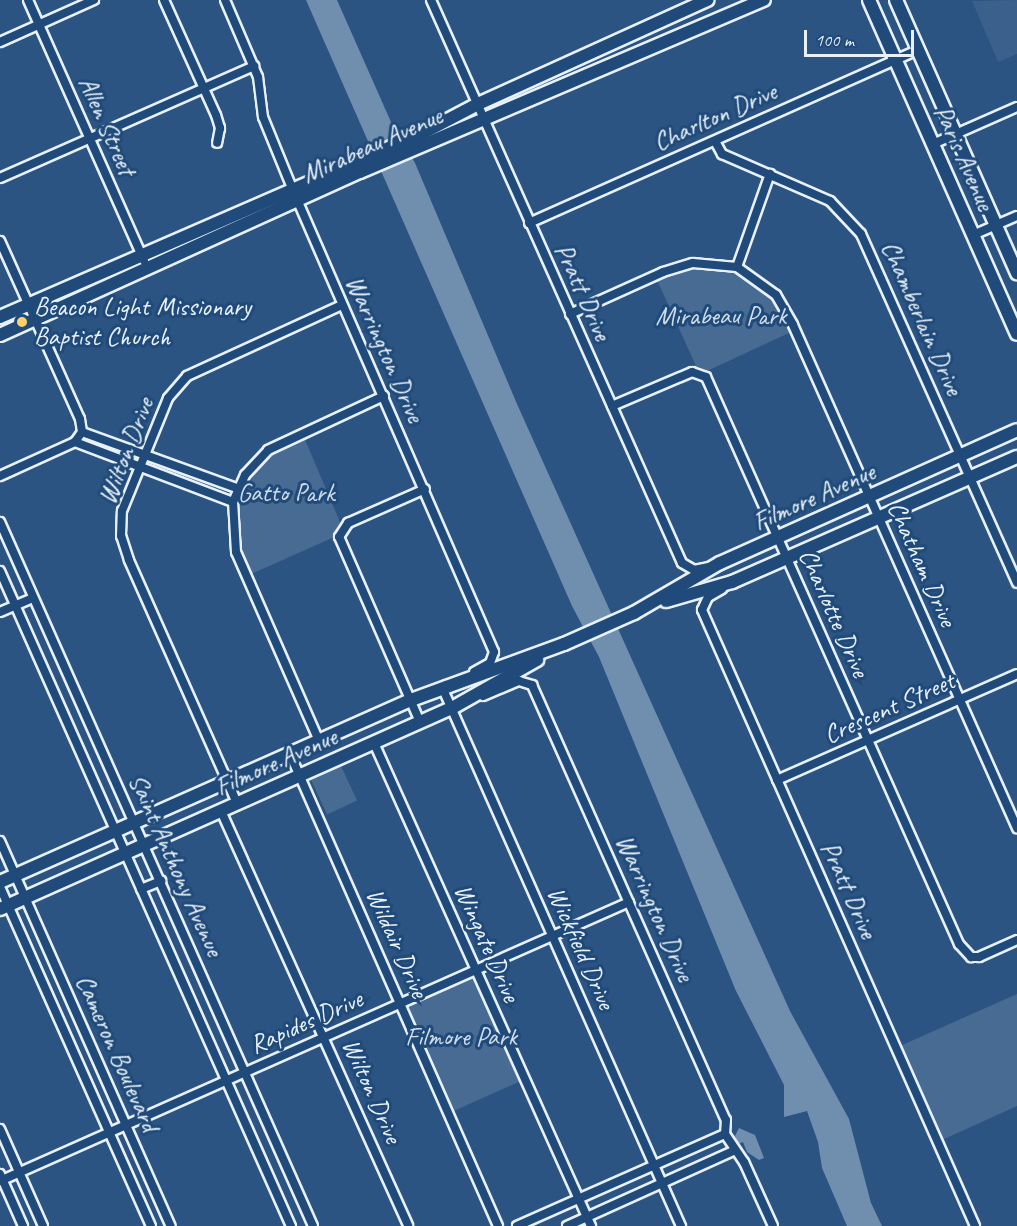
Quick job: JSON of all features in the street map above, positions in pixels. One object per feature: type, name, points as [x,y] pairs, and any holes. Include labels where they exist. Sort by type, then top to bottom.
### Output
[{"type":"street","name":"Allen Street","points":[[28,0],[148,268]]},
{"type":"street","points":[[0,42],[94,0]]},
{"type":"street","points":[[164,0],[220,128],[217,143]]},
{"type":"street","name":"Warrington Drive","points":[[225,0],[254,66],[263,117],[292,188],[494,652],[483,667],[442,687]]},
{"type":"street","name":"Mirabeau Avenue","points":[[423,139],[478,104],[707,0]]},
{"type":"street","name":"Mirabeau Avenue","points":[[0,317],[292,188],[358,167],[423,139],[484,120],[764,0]]},
{"type":"street","name":"Paris Avenue","points":[[869,0],[1016,327]]},
{"type":"street","name":"Paris Avenue","points":[[896,0],[1017,273]]},
{"type":"street","name":"Pratt Drive","points":[[434,1],[529,223],[682,563],[694,570],[720,563]]},
{"type":"street","name":"Charlton Drive","points":[[529,223],[918,50]]},
{"type":"street","points":[[0,178],[254,66]]},
{"type":"street","points":[[538,77],[545,94]]},
{"type":"street","points":[[933,144],[1017,107]]},
{"type":"street","name":"Chamberlain Drive","points":[[715,141],[722,154],[830,201],[861,234],[1017,583]]},
{"type":"street","name":"Mirabeau Avenue","points":[[0,335],[298,202],[358,167]]},
{"type":"street","points":[[736,267],[770,174]]},
{"type":"street","points":[[973,235],[1017,216]]},
{"type":"street","points":[[0,241],[80,419],[82,432],[75,442],[0,476]]},
{"type":"street","name":"Chatham Drive","points":[[570,314],[681,266],[706,262],[736,267],[765,285],[784,306],[1017,828]]},
{"type":"street","name":"Wilton Drive","points":[[237,803],[121,536],[122,511],[168,398],[187,376],[342,304]]},
{"type":"street","name":"Charlotte Drive","points":[[612,406],[681,375],[700,373],[710,386],[959,944],[971,957],[988,954],[1017,940]]},
{"type":"street","points":[[319,741],[236,552],[233,502],[237,488],[252,466],[273,447],[384,396]]},
{"type":"street","name":"Filmore Avenue","points":[[0,882],[411,700],[564,644],[634,613],[720,563],[1017,430]]},
{"type":"street","points":[[82,432],[146,453],[237,488]]},
{"type":"street","points":[[75,442],[233,502]]},
{"type":"street","name":"Filmore Avenue","points":[[634,613],[732,582],[1017,457]]},
{"type":"street","points":[[420,722],[339,537],[348,522],[425,489]]},
{"type":"street","name":"Saint Anthony Avenue","points":[[0,522],[313,1226]]},
{"type":"street","name":"Saint Anthony Avenue","points":[[0,571],[291,1226]]},
{"type":"street","name":"Pratt Drive","points":[[732,582],[708,597],[702,610],[975,1226]]},
{"type":"street","points":[[0,612],[33,598]]},
{"type":"street","name":"Filmore Avenue","points":[[4,907],[452,708],[564,644]]},
{"type":"street","name":"Crescent Street","points":[[777,780],[1017,674]]},
{"type":"street","name":"Warrington Drive","points":[[452,708],[519,681],[529,681],[726,1120],[725,1134],[733,1151],[744,1162],[773,1226]]},
{"type":"street","name":"Wickfield Drive","points":[[442,687],[681,1226]]},
{"type":"street","name":"Wingate Drive","points":[[374,743],[591,1226]]},
{"type":"street","name":"Wildair Drive","points":[[290,754],[498,1226]]},
{"type":"street","name":"Wilton Drive","points":[[221,811],[325,1037],[408,1226]]},
{"type":"street","name":"Cameron Boulevard","points":[[0,841],[171,1226]]},
{"type":"street","points":[[141,889],[161,881]]},
{"type":"street","name":"Cameron Boulevard","points":[[0,887],[4,907],[151,1226]]},
{"type":"street","name":"Rapides Drive","points":[[1,1178],[629,902]]},
{"type":"street","points":[[0,1129],[43,1226]]},
{"type":"street","points":[[517,1226],[725,1134]]},
{"type":"street","points":[[567,1226],[733,1151]]},
{"type":"street","points":[[1,1178],[23,1226]]},
{"type":"shaded area","points":[[306,0],[337,0],[391,122],[415,163],[517,404],[790,1011],[849,1119],[871,1203],[882,1226],[847,1226],[822,1168],[818,1142],[807,1111],[784,1117],[784,1085],[736,991],[599,657],[572,606]]},
{"type":"shaded area","points":[[1017,0],[1017,54],[998,62],[972,1]]},
{"type":"shaded area","points":[[739,1128],[755,1135],[764,1158],[759,1160],[747,1152],[743,1142],[738,1144],[735,1136]]},
{"type":"green space","name":"Mirabeau Park","points":[[696,267],[740,274],[770,295],[791,332],[707,371],[696,366],[657,280]]},
{"type":"green space","name":"Gatto Park","points":[[303,435],[340,522],[332,538],[251,574],[238,540],[241,496],[264,459]]},
{"type":"green space","points":[[341,766],[357,800],[327,814],[311,780]]},
{"type":"green space","name":"Filmore Park","points":[[474,976],[521,1081],[453,1111],[406,1006]]},
{"type":"green space","points":[[1017,994],[1017,1106],[942,1140],[900,1046]]},
{"type":"place","name":"Beacon Light Missionary Baptist Church","points":[[22,322]]}]
